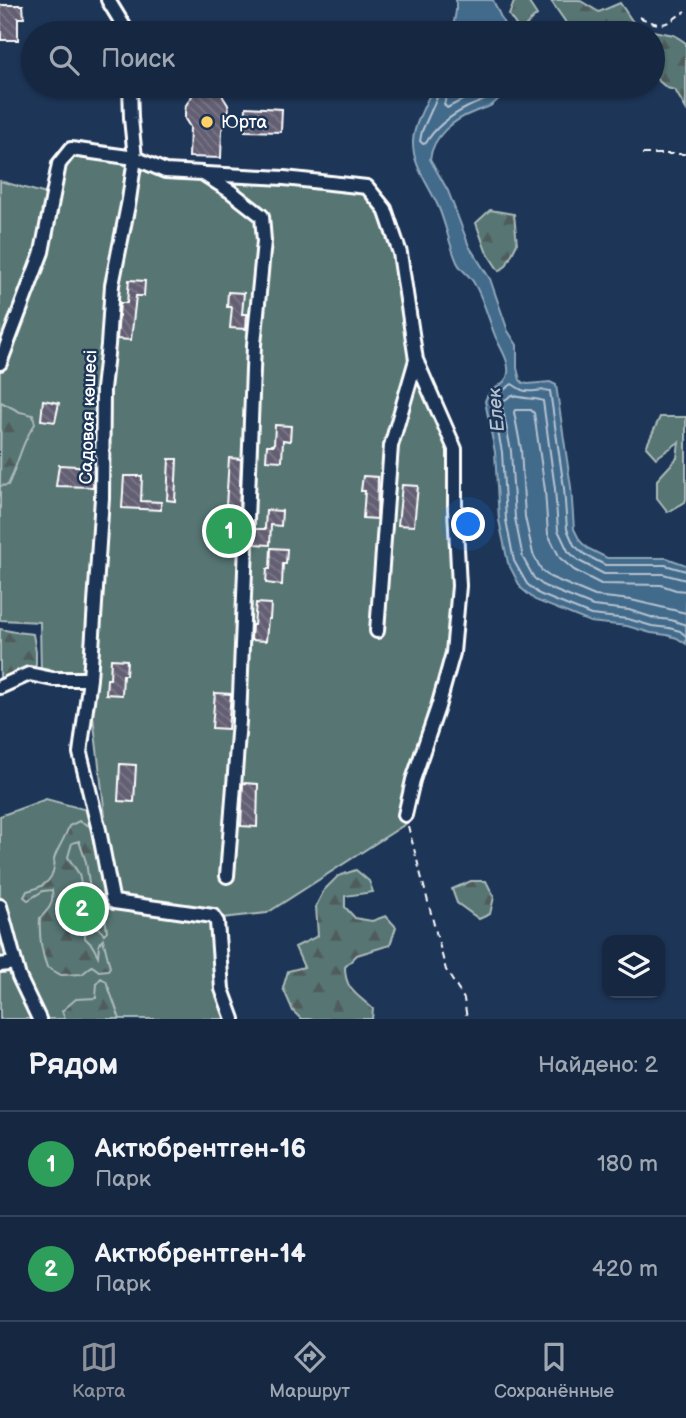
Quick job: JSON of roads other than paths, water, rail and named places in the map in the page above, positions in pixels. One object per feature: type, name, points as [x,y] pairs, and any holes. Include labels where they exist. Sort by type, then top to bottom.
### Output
[{"type":"lane","points":[[108,0],[121,21]]},
{"type":"lane","name":"Садовая көшесі","points":[[130,98],[135,158],[113,285],[103,389],[102,498],[90,679],[80,753],[114,902],[213,916],[217,922],[222,989],[233,1019]]},
{"type":"lane","points":[[1,358],[42,252],[59,164],[71,149],[135,158],[165,171],[284,178],[367,187],[385,209],[400,253],[416,360],[455,449],[459,586],[453,653],[413,779],[405,815]]},
{"type":"lane","points":[[202,173],[262,216],[264,242],[254,345],[239,721],[226,876]]},
{"type":"lane","points":[[377,631],[391,446],[416,360]]},
{"type":"lane","points":[[0,687],[29,674],[53,679],[90,679]]},
{"type":"lane","points":[[0,906],[19,977],[39,1019]]},
{"type":"lane","points":[[0,965],[15,963]]},
{"type":"water","points":[[456,0],[493,0],[503,21],[454,21]]},
{"type":"water","name":"Елек","points":[[428,98],[500,98],[486,108],[466,115],[445,130],[435,143],[430,159],[448,191],[469,246],[490,279],[508,331],[517,345],[520,380],[528,384],[550,382],[556,385],[571,487],[574,529],[580,541],[587,548],[607,558],[667,558],[686,565],[686,644],[667,635],[627,626],[590,622],[535,600],[521,588],[508,563],[499,520],[495,452],[485,401],[507,377],[508,368],[483,301],[472,280],[457,262],[441,213],[418,167],[413,141]]},
{"type":"place","name":"Юрта","points":[[207,122]]},
{"type":"place","name":"Актюбрентген-16","points":[[229,531]]},
{"type":"place","name":"Актюбрентген-14","points":[[82,909]]}]
